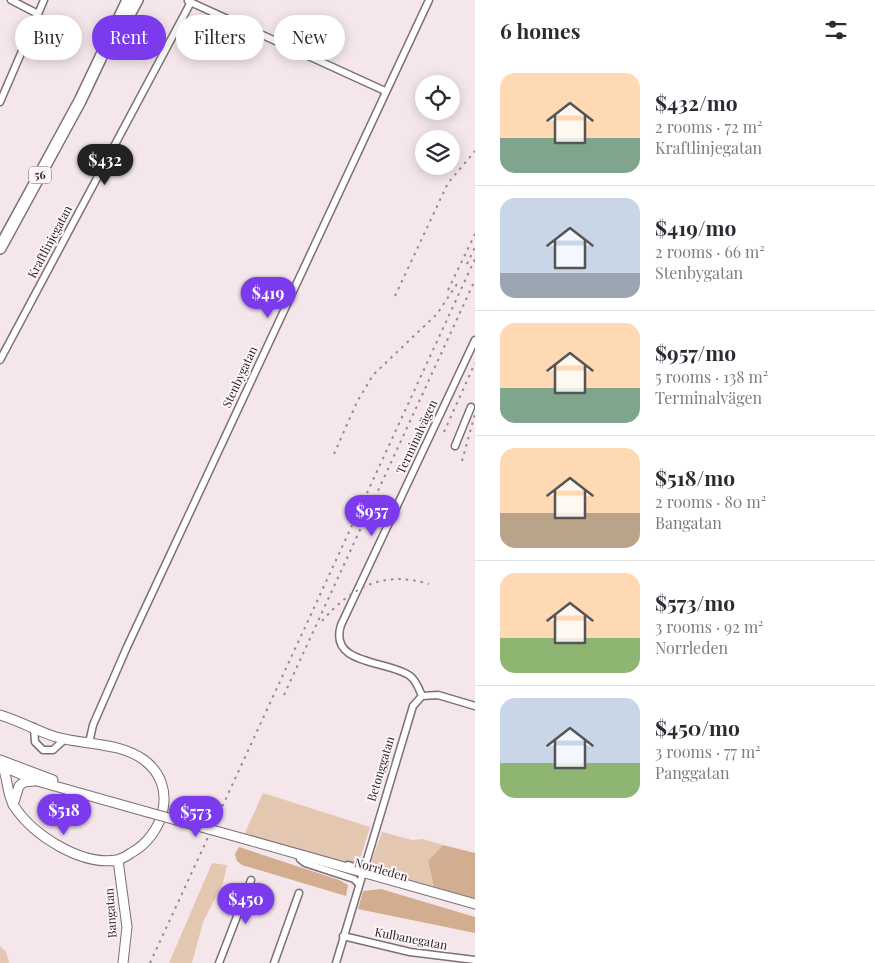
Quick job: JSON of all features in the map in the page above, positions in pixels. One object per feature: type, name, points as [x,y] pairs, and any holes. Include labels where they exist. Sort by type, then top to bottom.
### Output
[{"type":"highway","name":"56","points":[[0,248],[80,101],[128,0]]},
{"type":"highway","name":"56","points":[[80,101],[86,96],[137,0]]},
{"type":"main road","points":[[0,716],[65,739],[123,750],[144,760],[161,782],[164,811],[156,831],[142,846],[118,860],[88,858],[58,846],[23,818],[13,805],[1,764]]},
{"type":"main road","name":"Norrleden","points":[[1,764],[37,781],[316,859],[361,876],[374,876],[475,904]]},
{"type":"main road","name":"Norrleden","points":[[1,764],[98,798]]},
{"type":"main road","points":[[13,805],[19,786],[25,782],[37,781]]},
{"type":"main road","name":"Norrleden","points":[[283,850],[286,854],[475,910]]},
{"type":"main road","name":"Bangatan","points":[[118,860],[126,927],[123,963]]},
{"type":"street","points":[[11,0],[38,14]]},
{"type":"street","points":[[0,102],[44,0]]},
{"type":"street","name":"Stenbygatan","points":[[89,743],[93,725],[126,647],[171,555],[385,91],[429,0]]},
{"type":"street","points":[[189,1],[385,91]]},
{"type":"street","name":"Kraftlinjegatan","points":[[0,360],[189,1]]},
{"type":"street","name":"Terminalvägen","points":[[422,696],[413,678],[404,672],[352,655],[340,645],[339,634],[341,625],[475,340]]},
{"type":"street","points":[[454,446],[471,406]]},
{"type":"street","points":[[422,696],[438,695],[475,706]]},
{"type":"street","name":"Betonggatan","points":[[336,963],[412,706],[422,696]]},
{"type":"street","points":[[34,727],[35,742],[43,750],[53,750],[65,739]]},
{"type":"street","points":[[316,859],[353,867],[365,862],[374,876]]},
{"type":"street","points":[[219,963],[251,880]]},
{"type":"street","points":[[274,963],[299,893]]},
{"type":"street","name":"Kulbanegatan","points":[[343,936],[410,952],[475,960]]},
{"type":"shaded area","points":[[263,793],[370,827],[361,856],[355,862],[345,863],[244,835]]},
{"type":"shaded area","points":[[382,832],[412,840],[423,839],[443,845],[428,861],[434,887],[381,872],[374,868],[372,860]]},
{"type":"shaded area","points":[[443,845],[475,853],[475,900],[434,887],[428,861]]},
{"type":"shaded area","points":[[239,847],[339,880],[348,885],[346,896],[242,865],[237,861],[235,854]]},
{"type":"shaded area","points":[[212,863],[227,865],[223,883],[203,922],[192,963],[169,963]]},
{"type":"shaded area","points":[[381,889],[475,917],[475,933],[358,909],[363,891]]},
{"type":"shaded area","points":[[0,946],[6,952],[9,963],[0,963]]},
{"type":"railway","points":[[395,296],[448,183],[475,151]]},
{"type":"railway","points":[[448,290],[475,234]]},
{"type":"railway","points":[[467,264],[475,247]]},
{"type":"railway","points":[[150,963],[475,259]]},
{"type":"railway","points":[[284,695],[475,280]]},
{"type":"railway","points":[[334,454],[357,402],[373,375],[437,314],[457,284]]},
{"type":"railway","points":[[444,432],[475,363]]},
{"type":"railway","points":[[462,461],[475,414]]},
{"type":"railway","points":[[322,621],[345,599],[369,584],[397,579],[429,584]]}]
